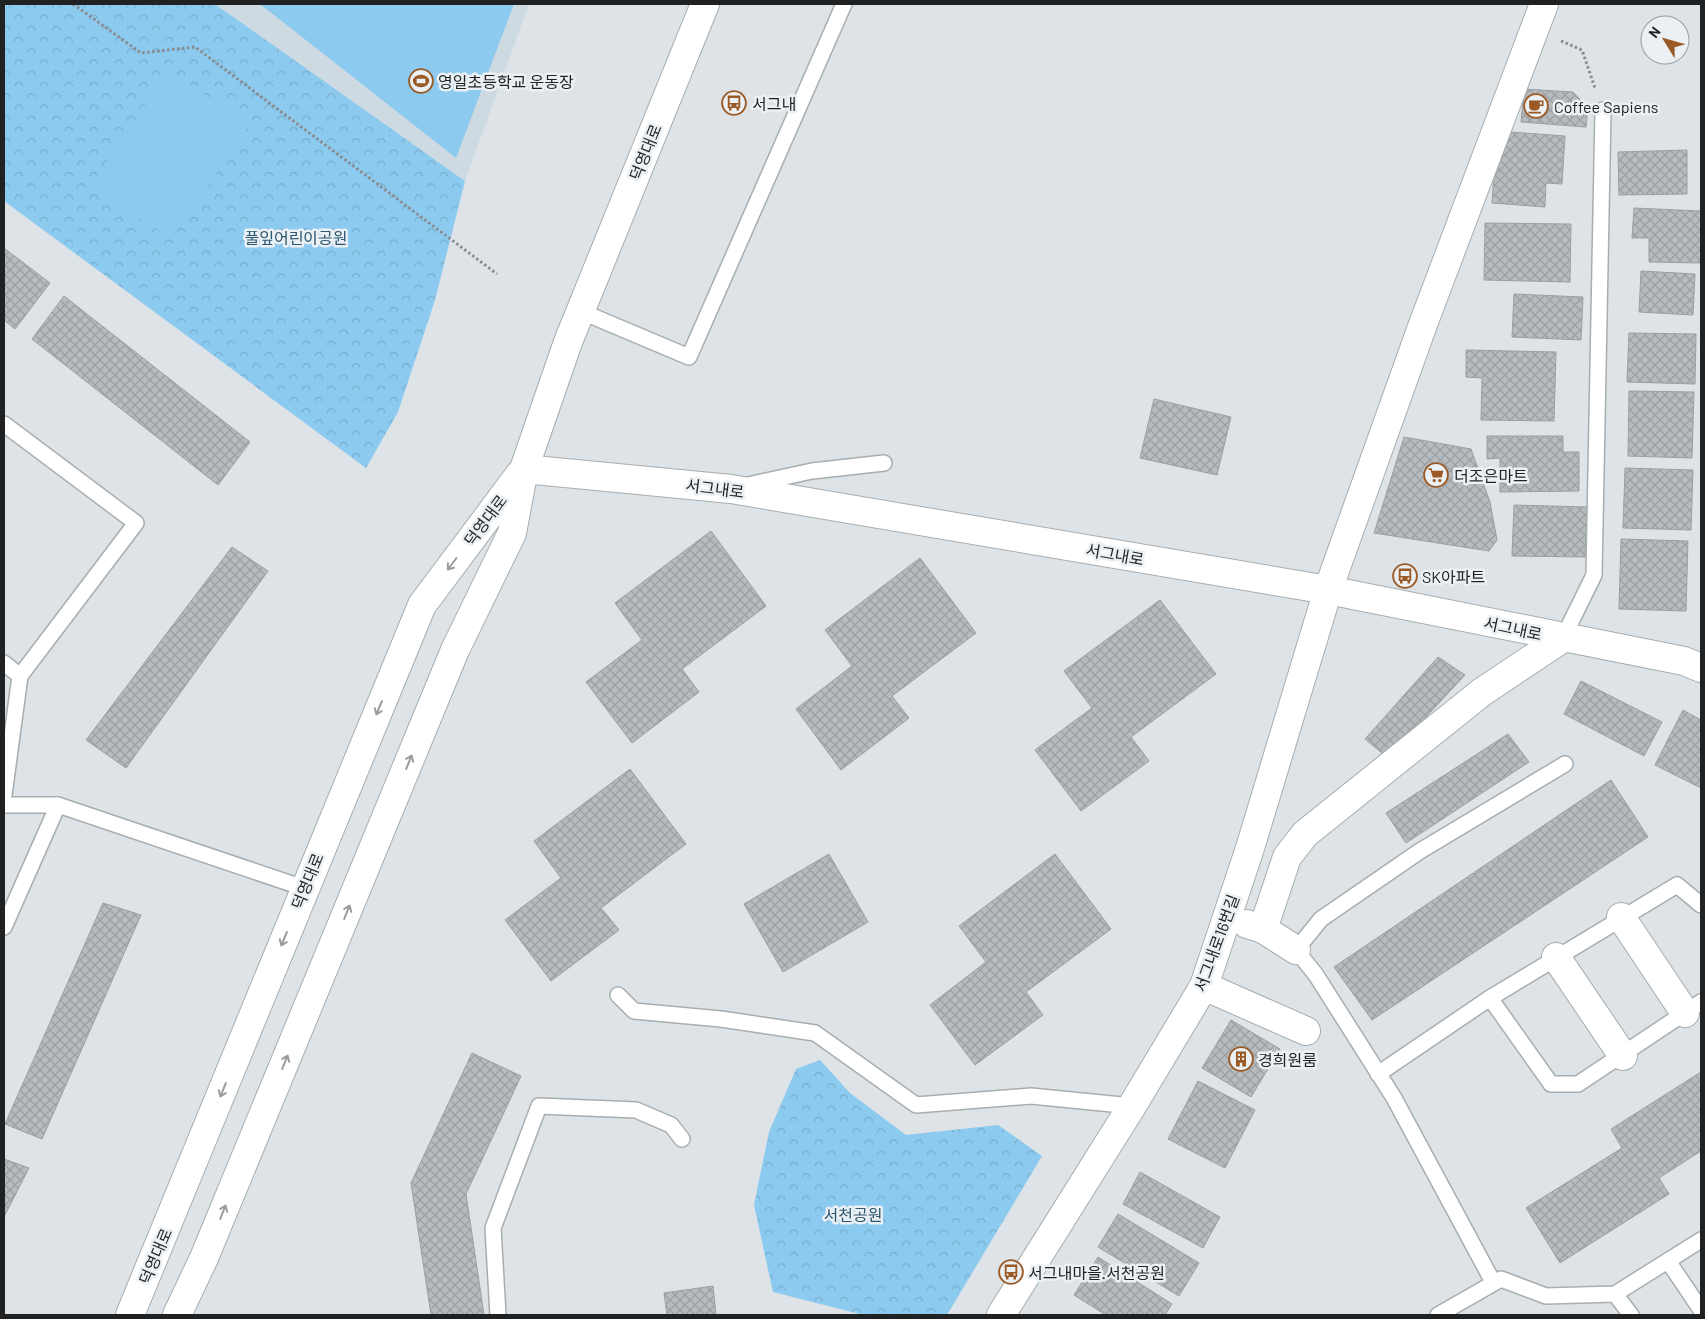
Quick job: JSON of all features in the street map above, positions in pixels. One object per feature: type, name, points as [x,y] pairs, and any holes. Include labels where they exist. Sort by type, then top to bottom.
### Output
[{"type":"street","name":"덕영대로","points":[[178,1315],[204,1258],[455,650],[512,533],[524,469],[580,311],[705,4]]},
{"type":"street","name":"서그내로16번길","points":[[1001,1315],[1132,1106],[1204,986],[1250,848],[1328,590],[1422,327],[1544,4]]},
{"type":"street","name":"덕영대로","points":[[130,1315],[304,888],[422,606],[524,469]]},
{"type":"street","name":"서그내로","points":[[524,469],[731,488],[1328,590],[1684,661],[1701,668]]},
{"type":"street","points":[[1263,929],[1287,857],[1305,834],[1482,692],[1563,638]]},
{"type":"street","points":[[1250,848],[1287,857]]},
{"type":"street","points":[[1226,917],[1263,929],[1296,950]]},
{"type":"street","points":[[1621,918],[1693,1008]]},
{"type":"street","points":[[1556,958],[1623,1056]]},
{"type":"street","points":[[1204,986],[1306,1031]]},
{"type":"street","points":[[113,1315],[162,1240]]},
{"type":"street","points":[[187,1315],[204,1258]]},
{"type":"lane","points":[[580,311],[688,357],[844,4]]},
{"type":"lane","points":[[1563,638],[1594,575],[1603,110]]},
{"type":"lane","points":[[4,424],[136,523],[20,676],[4,795]]},
{"type":"lane","points":[[731,488],[812,472],[884,463]]},
{"type":"lane","points":[[4,663],[20,676]]},
{"type":"lane","points":[[1493,1282],[1394,1098],[1316,975],[1296,950],[1321,919],[1420,851],[1565,764]]},
{"type":"lane","points":[[4,805],[58,805],[304,888]]},
{"type":"lane","points":[[4,927],[7,913],[58,805]]},
{"type":"lane","points":[[1378,1074],[1490,998],[1677,885],[1701,906]]},
{"type":"lane","points":[[618,995],[634,1011],[721,1019],[815,1033],[916,1105],[1031,1096],[1132,1106]]},
{"type":"lane","points":[[1490,998],[1551,1084],[1578,1084],[1693,1008]]},
{"type":"lane","points":[[498,1315],[493,1228],[539,1106],[636,1110],[671,1125],[682,1139]]},
{"type":"lane","points":[[1438,1315],[1501,1279],[1546,1296],[1615,1294],[1701,1240]]},
{"type":"lane","points":[[1668,1261],[1701,1310]]},
{"type":"lane","points":[[1615,1294],[1631,1315]]},
{"type":"path","points":[[74,4],[141,53],[196,47],[497,274]]},
{"type":"path","points":[[1535,29],[1582,50],[1603,110]]},
{"type":"shaded area","name":"영일초등학교 운동장","points":[[215,4],[529,4],[465,181]]},
{"type":"green space","name":"풀잎어린이공원","points":[[4,4],[215,4],[465,181],[435,300],[398,412],[366,468],[4,201]]},
{"type":"green space","name":"영일초등학교 운동장","points":[[260,4],[514,4],[456,158]]},
{"type":"green space","points":[[169,70],[250,125],[171,239],[91,185]]},
{"type":"green space","name":"서천공원","points":[[820,1060],[850,1093],[906,1135],[998,1125],[1042,1156],[947,1315],[864,1315],[773,1292],[754,1205],[769,1132],[796,1069]]},
{"type":"building","points":[[1524,89],[1573,92],[1588,108],[1586,127],[1521,122]]},
{"type":"building","points":[[1497,131],[1565,136],[1562,184],[1546,183],[1545,207],[1492,203]]},
{"type":"building","points":[[1687,150],[1687,194],[1619,195],[1618,152]]},
{"type":"building","points":[[1634,208],[1701,211],[1701,263],[1649,262],[1649,238],[1632,238]]},
{"type":"building","points":[[1485,223],[1571,224],[1570,282],[1484,280]]},
{"type":"building","points":[[4,248],[50,283],[15,329],[4,320]]},
{"type":"building","points":[[1641,271],[1695,274],[1693,315],[1639,312]]},
{"type":"building","points":[[1514,294],[1583,297],[1581,340],[1512,337]]},
{"type":"building","points":[[64,296],[250,442],[218,485],[32,339]]},
{"type":"building","points":[[1629,333],[1696,334],[1695,384],[1627,382]]},
{"type":"building","points":[[1466,350],[1556,352],[1554,421],[1481,420],[1482,378],[1466,377]]},
{"type":"building","points":[[1629,391],[1694,392],[1692,458],[1628,456]]},
{"type":"building","points":[[1154,399],[1231,417],[1217,475],[1140,458]]},
{"type":"building","points":[[1487,436],[1563,436],[1563,452],[1579,452],[1579,491],[1500,492],[1500,458],[1487,459]]},
{"type":"building","name":"더조은마트","points":[[1404,437],[1471,449],[1490,502],[1497,540],[1489,551],[1374,533]]},
{"type":"building","points":[[1625,468],[1693,470],[1691,530],[1623,528]]},
{"type":"building","points":[[1514,505],[1587,507],[1585,557],[1512,556]]},
{"type":"building","points":[[711,531],[766,606],[682,669],[699,692],[632,743],[586,682],[642,640],[615,603]]},
{"type":"building","points":[[1621,539],[1688,541],[1686,611],[1619,609]]},
{"type":"building","points":[[232,547],[268,571],[126,768],[86,740]]},
{"type":"building","points":[[920,558],[976,633],[892,696],[909,718],[841,770],[796,709],[852,666],[825,630]]},
{"type":"building","points":[[1160,600],[1216,674],[1131,737],[1149,761],[1081,811],[1035,750],[1092,708],[1064,671]]},
{"type":"building","points":[[1438,657],[1465,675],[1388,758],[1365,739]]},
{"type":"building","points":[[1581,681],[1662,722],[1644,756],[1564,714]]},
{"type":"building","points":[[1683,710],[1701,720],[1701,788],[1655,765]]},
{"type":"building","points":[[1508,734],[1529,762],[1406,843],[1386,813]]},
{"type":"building","points":[[630,769],[686,844],[601,908],[619,930],[551,981],[505,920],[561,878],[534,841]]},
{"type":"building","points":[[1611,780],[1648,837],[1372,1020],[1334,967]]},
{"type":"building","points":[[829,854],[868,922],[783,972],[744,904]]},
{"type":"building","points":[[1055,854],[1111,929],[1026,992],[1043,1015],[975,1065],[930,1005],[986,962],[959,926]]},
{"type":"building","points":[[103,903],[141,915],[42,1139],[5,1124]]},
{"type":"building","name":"경희원룸","points":[[1231,1020],[1280,1049],[1251,1097],[1202,1068]]},
{"type":"building","points":[[472,1053],[521,1076],[466,1194],[484,1315],[431,1315],[411,1183]]},
{"type":"building","points":[[1701,1072],[1701,1151],[1659,1178],[1669,1194],[1560,1263],[1526,1208],[1622,1148],[1611,1129]]},
{"type":"building","points":[[1198,1081],[1255,1110],[1225,1168],[1168,1139]]},
{"type":"building","points":[[4,1159],[29,1168],[4,1217]]},
{"type":"building","points":[[1140,1172],[1220,1217],[1203,1248],[1123,1204]]},
{"type":"building","points":[[1118,1214],[1199,1263],[1179,1296],[1098,1247]]},
{"type":"building","points":[[1098,1257],[1172,1304],[1165,1315],[1106,1315],[1074,1295]]},
{"type":"building","points":[[713,1286],[716,1315],[667,1315],[664,1293]]},
{"type":"place","name":"영일초등학교 운동장","points":[[421,81]]},
{"type":"place","name":"서그내","points":[[734,103]]},
{"type":"place","name":"Coffee Sapiens","points":[[1536,106]]},
{"type":"place","name":"더조은마트","points":[[1436,475]]},
{"type":"place","name":"SK아파트","points":[[1405,576]]},
{"type":"place","name":"경희원룸","points":[[1241,1059]]},
{"type":"place","name":"서그내마을.서천공원","points":[[1011,1272]]}]
